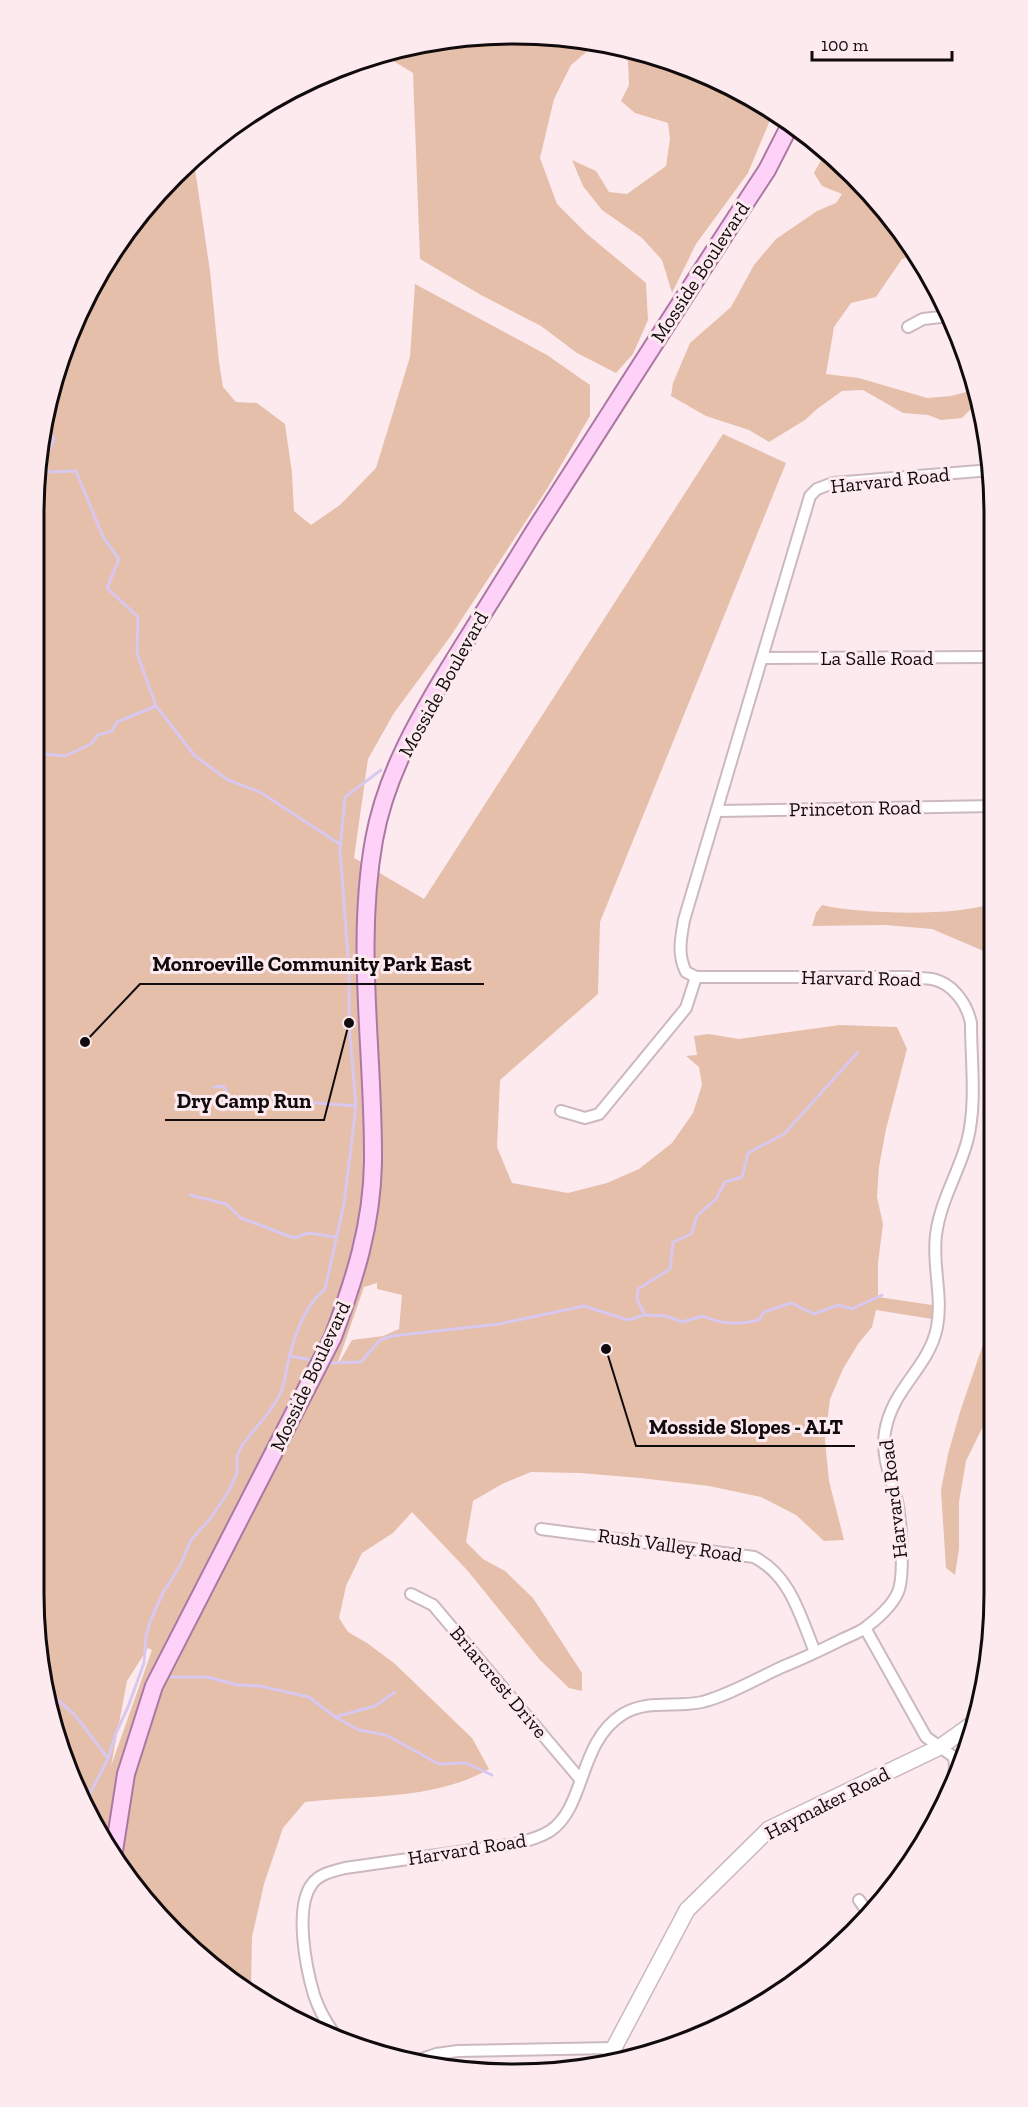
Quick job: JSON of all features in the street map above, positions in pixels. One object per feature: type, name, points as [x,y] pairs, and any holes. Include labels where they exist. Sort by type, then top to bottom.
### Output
[{"type":"main road","name":"Mosside Boulevard","points":[[115,1842],[126,1774],[154,1686],[333,1337],[354,1280],[365,1231],[373,1162],[365,937],[369,882],[375,837],[392,779],[414,727],[476,623],[767,170],[787,131]]},
{"type":"main road","name":"Haymaker Road","points":[[611,2053],[687,1910],[769,1829],[940,1747],[964,1730]]},
{"type":"street","points":[[908,327],[923,319],[941,317]]},
{"type":"street","name":"Harvard Road","points":[[330,2026],[314,1996],[307,1963],[302,1914],[305,1898],[312,1884],[320,1877],[345,1868],[533,1840],[552,1830],[565,1816],[598,1739],[611,1722],[639,1707],[659,1704],[691,1704],[703,1701],[815,1652],[865,1628],[894,1599],[899,1589],[901,1553],[898,1505],[885,1457],[884,1435],[890,1409],[925,1360],[937,1328],[940,1298],[935,1239],[939,1213],[967,1143],[970,1123],[971,1023],[969,1013],[954,991],[934,979],[696,977],[686,972],[681,959],[680,946],[684,920],[810,496],[817,489],[833,483],[982,471]]},
{"type":"street","name":"La Salle Road","points":[[762,658],[984,657]]},
{"type":"street","name":"Princeton Road","points":[[718,811],[984,806]]},
{"type":"street","points":[[561,1111],[585,1118],[599,1114],[686,1008],[696,977]]},
{"type":"street","name":"Rush Valley Road","points":[[541,1528],[754,1557],[772,1569],[786,1586],[815,1652]]},
{"type":"street","name":"Briarcrest Drive","points":[[411,1594],[432,1605],[580,1779]]},
{"type":"street","points":[[865,1628],[926,1737],[954,1759]]},
{"type":"street","points":[[859,1900],[864,1907]]},
{"type":"street","points":[[432,2056],[458,2051],[606,2054]]},
{"type":"shaded area","points":[[483,45],[545,45],[589,50],[571,65],[554,99],[540,158],[557,204],[587,234],[646,283],[648,320],[633,354],[616,373],[577,353],[541,326],[481,295],[420,259],[413,73],[392,60],[422,53]]},
{"type":"shaded area","points":[[622,57],[665,68],[694,79],[722,92],[770,120],[748,173],[696,244],[672,293],[662,260],[642,238],[602,210],[583,186],[572,160],[596,171],[609,192],[627,194],[666,166],[670,139],[668,123],[635,113],[621,101],[629,85],[628,61]]},
{"type":"shaded area","points":[[822,158],[868,204],[908,257],[902,259],[876,297],[851,303],[834,327],[826,374],[859,378],[927,398],[968,392],[972,408],[962,418],[941,420],[928,415],[903,413],[863,390],[842,391],[805,420],[769,442],[749,430],[706,416],[671,396],[673,383],[690,343],[731,307],[754,265],[776,239],[817,211],[836,203],[842,194],[822,186],[814,173]]},
{"type":"shaded area","points":[[194,169],[210,271],[223,387],[236,402],[257,403],[285,424],[292,473],[294,511],[311,525],[340,505],[376,468],[410,357],[415,284],[547,355],[590,385],[590,416],[547,489],[450,637],[394,713],[368,759],[354,858],[424,899],[723,434],[786,463],[600,922],[598,994],[500,1080],[497,1147],[512,1183],[568,1193],[607,1183],[639,1169],[672,1143],[693,1113],[702,1085],[699,1067],[686,1056],[697,1055],[694,1036],[709,1034],[739,1039],[840,1025],[897,1027],[907,1049],[886,1129],[879,1167],[877,1197],[883,1224],[878,1263],[878,1297],[932,1305],[932,1319],[876,1310],[872,1327],[858,1344],[843,1369],[830,1399],[825,1440],[829,1481],[844,1540],[824,1541],[796,1515],[761,1497],[709,1486],[640,1478],[531,1472],[502,1484],[473,1501],[466,1542],[483,1559],[505,1571],[533,1598],[582,1673],[582,1691],[569,1688],[540,1660],[467,1570],[412,1512],[393,1533],[362,1553],[346,1586],[339,1618],[348,1632],[394,1663],[472,1738],[489,1769],[468,1779],[423,1791],[305,1802],[283,1828],[264,1884],[252,1937],[251,1983],[204,1947],[181,1926],[160,1903],[123,1854],[92,1801],[68,1744],[53,1685],[45,1624],[44,514],[48,453],[53,422],[68,363],[92,306],[123,253],[141,228],[160,204]],"holes":[[[377,1283],[377,1289],[402,1295],[399,1329],[383,1336],[352,1340],[338,1362],[364,1287]],[[148,1648],[152,1650],[111,1766],[127,1681]]]},
{"type":"shaded area","points":[[822,905],[908,913],[984,905],[984,951],[932,929],[885,925],[812,926],[816,913]]},
{"type":"shaded area","points":[[984,1341],[984,1424],[966,1461],[959,1502],[959,1549],[955,1575],[946,1568],[941,1490],[960,1412]]},
{"type":"waterway","points":[[48,451],[54,439],[51,434]]},
{"type":"waterway","points":[[46,469],[48,472],[76,471],[103,537],[119,559],[107,588],[138,617],[137,653],[156,706],[195,756],[228,780],[260,792],[341,845]]},
{"type":"waterway","points":[[45,754],[65,756],[91,744],[98,735],[112,731],[117,722],[156,706]]},
{"type":"waterway","points":[[90,1796],[108,1759],[116,1733],[128,1707],[144,1663],[146,1636],[151,1619],[164,1591],[180,1566],[191,1540],[211,1518],[228,1492],[237,1473],[237,1456],[241,1447],[267,1415],[280,1394],[295,1336],[313,1302],[325,1289],[344,1204],[356,1106],[349,1023],[349,970],[340,850],[345,797],[381,770]]},
{"type":"waterway","points":[[645,1315],[637,1299],[638,1289],[670,1269],[673,1242],[691,1234],[697,1216],[716,1199],[725,1182],[742,1177],[748,1153],[784,1134],[858,1052]]},
{"type":"waterway","points":[[214,1087],[223,1086],[232,1101],[264,1107],[277,1100],[356,1106]]},
{"type":"waterway","points":[[190,1195],[226,1204],[241,1218],[294,1238],[308,1233],[336,1237]]},
{"type":"waterway","points":[[329,1363],[361,1362],[380,1340],[392,1336],[499,1324],[584,1306],[628,1320],[645,1315],[666,1316],[682,1322],[703,1316],[716,1321],[745,1323],[759,1320],[764,1312],[791,1303],[814,1314],[838,1305],[852,1309],[882,1295]]},
{"type":"waterway","points":[[290,1356],[312,1360]]},
{"type":"waterway","points":[[168,1677],[207,1677],[238,1685],[260,1686],[309,1697],[335,1717],[359,1730],[386,1735],[439,1764],[466,1763],[492,1775]]},
{"type":"waterway","points":[[335,1717],[375,1706],[395,1692]]},
{"type":"waterway","points":[[56,1698],[74,1714],[108,1758]]},
{"type":"place","name":"Dry Camp Run","points":[[349,1023]]},
{"type":"place","name":"Monroeville Community Park East","points":[[85,1042]]},
{"type":"place","name":"Mosside Slopes - ALT","points":[[606,1349]]}]
